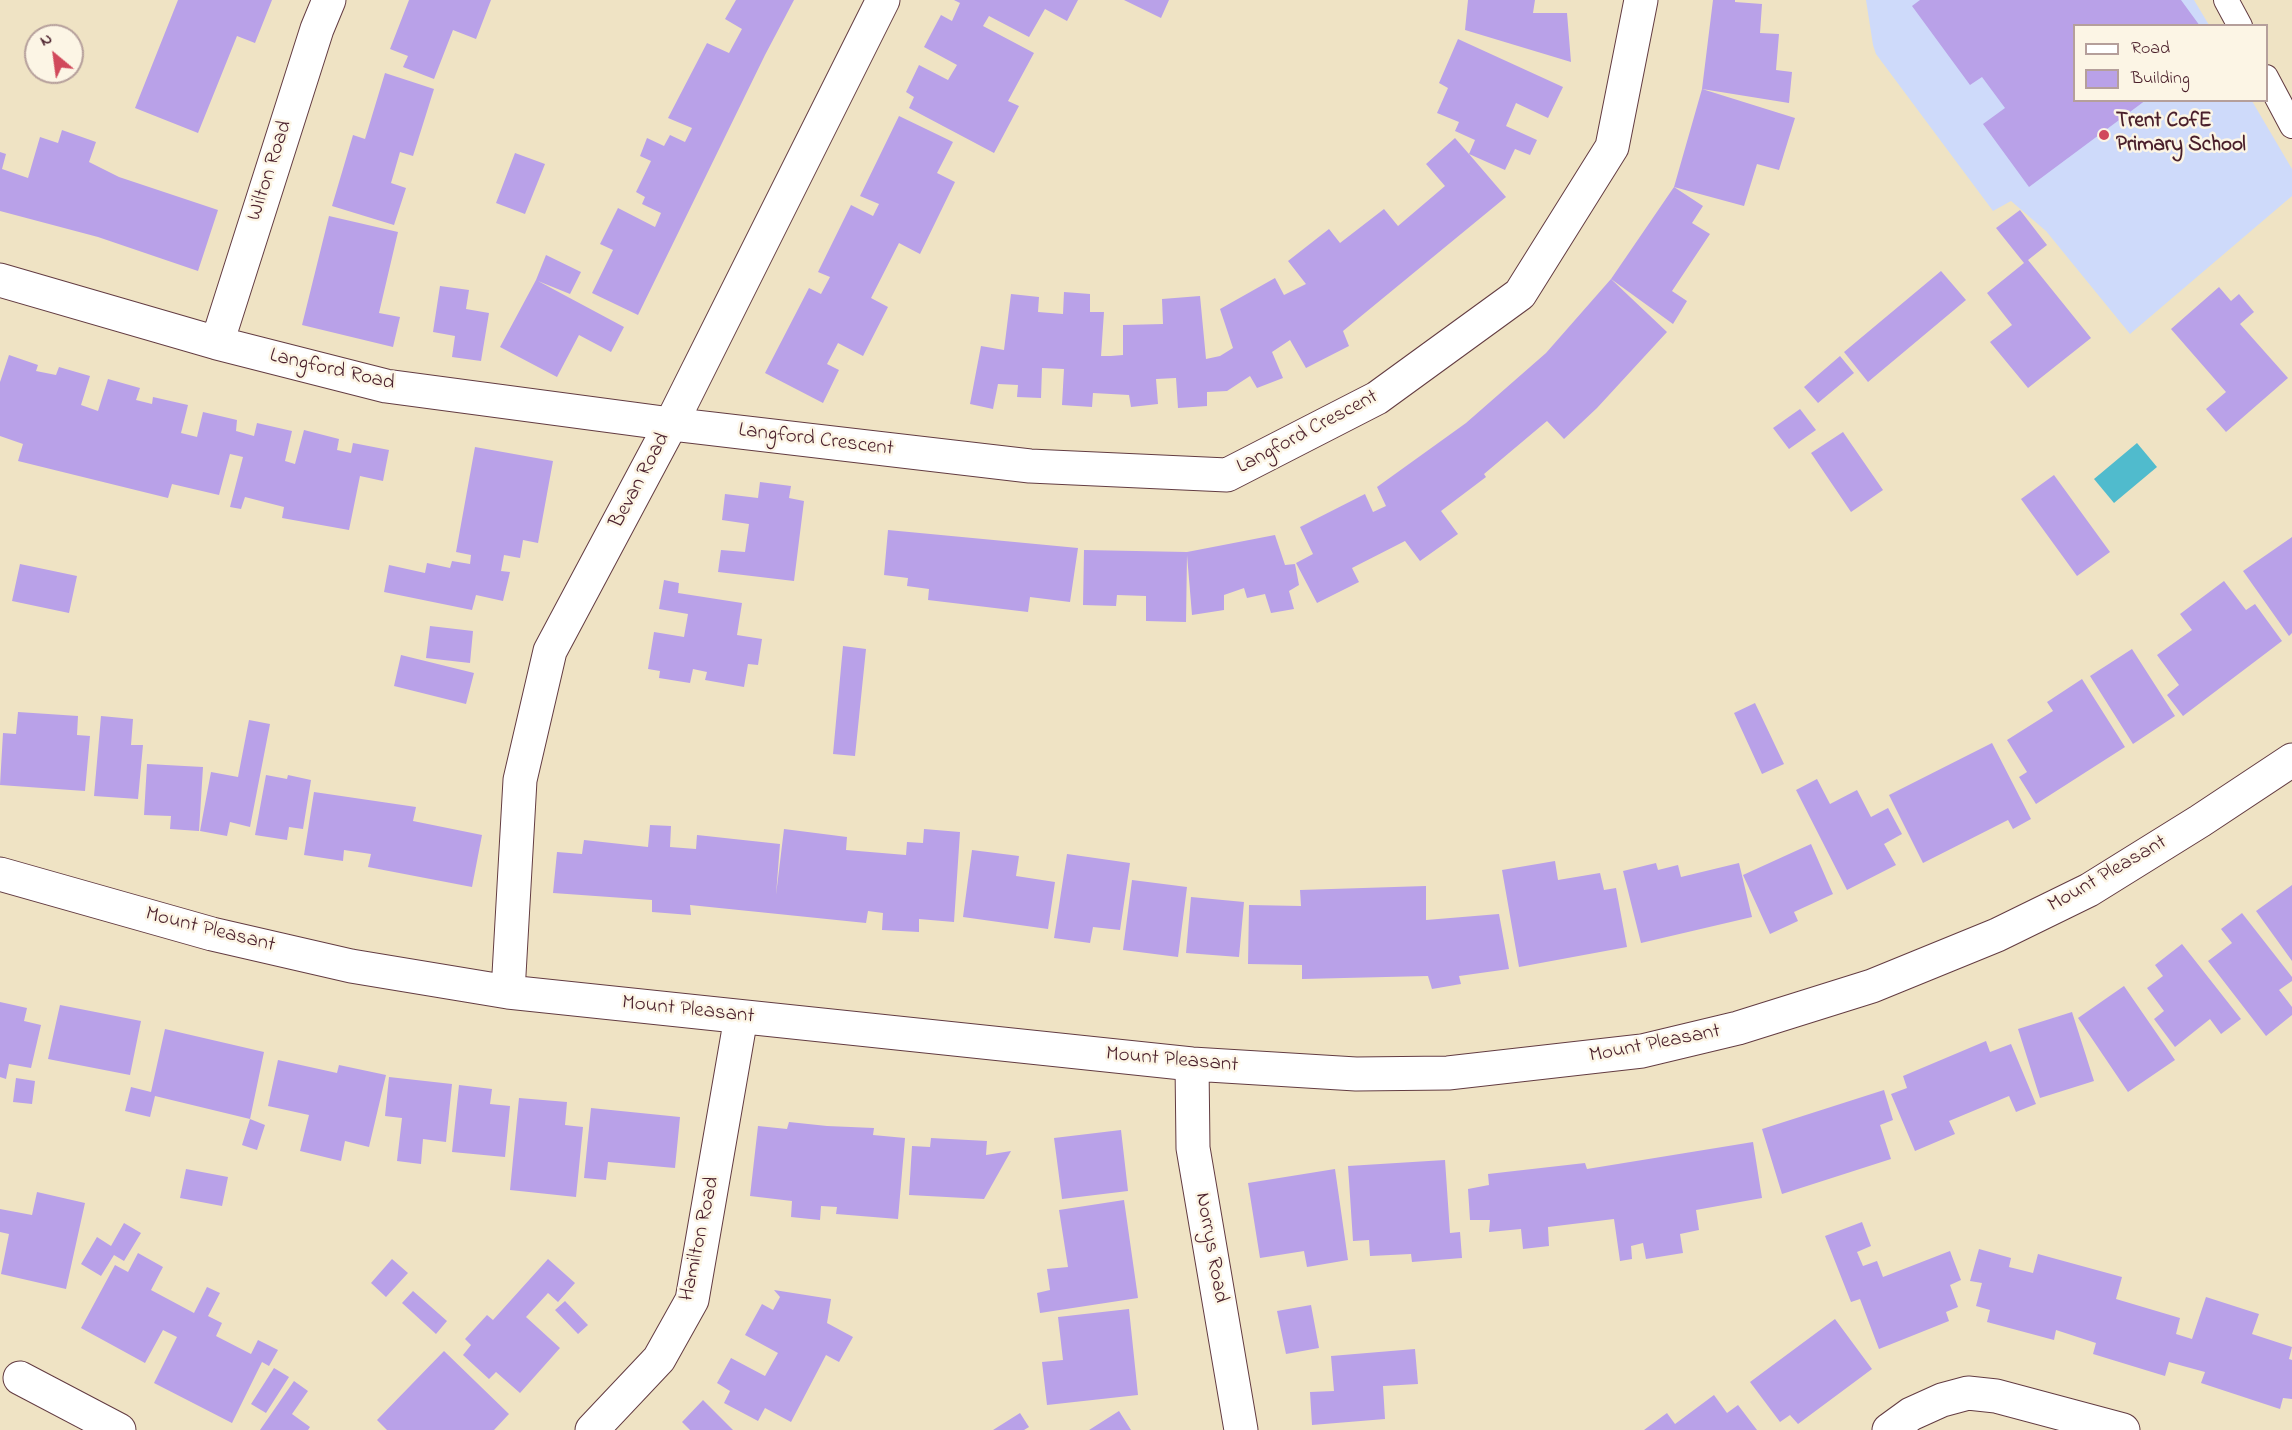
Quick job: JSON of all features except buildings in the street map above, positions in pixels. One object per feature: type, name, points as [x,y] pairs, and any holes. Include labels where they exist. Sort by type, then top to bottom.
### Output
[{"type":"street","name":"Wilton Road","points":[[217,343],[317,29],[329,0]]},
{"type":"street","name":"Bevan Road","points":[[508,993],[520,780],[550,651],[671,424],[883,0]]},
{"type":"street","name":"Langford Crescent","points":[[671,424],[1030,466],[1227,475],[1377,398],[1521,294],[1612,147],[1641,0]]},
{"type":"street","name":"Langford Road","points":[[0,280],[217,343],[386,386],[671,424]]},
{"type":"street","name":"Mount Pleasant","points":[[0,874],[235,939],[351,966],[508,993],[1192,1064],[1356,1074],[1448,1073],[1642,1051],[1738,1028],[1872,987],[1997,935],[2089,890],[2292,760]]},
{"type":"street","name":"Hamilton Road","points":[[592,1430],[658,1359],[692,1300],[741,1017]]},
{"type":"street","name":"Norrys Road","points":[[1192,1064],[1193,1148],[1241,1430]]},
{"type":"street","points":[[20,1378],[119,1430]]},
{"type":"street","points":[[1889,1430],[1911,1414],[1942,1400],[1968,1394],[1996,1396],[2123,1430]]},
{"type":"lane","points":[[2226,0],[2239,24]]},
{"type":"lane","points":[[2268,81],[2292,126]]},
{"type":"shaded area","name":"Trent CofE Primary School","points":[[1866,0],[2194,0],[2208,24],[2073,24],[2073,102],[2253,102],[2292,169],[2292,196],[2130,334],[2046,231],[2011,201],[1993,211],[1876,54]]},
{"type":"water","points":[[2137,443],[2157,467],[2114,503],[2094,479]]},
{"type":"place","name":"Trent CofE Primary School","points":[[2104,135]]}]
